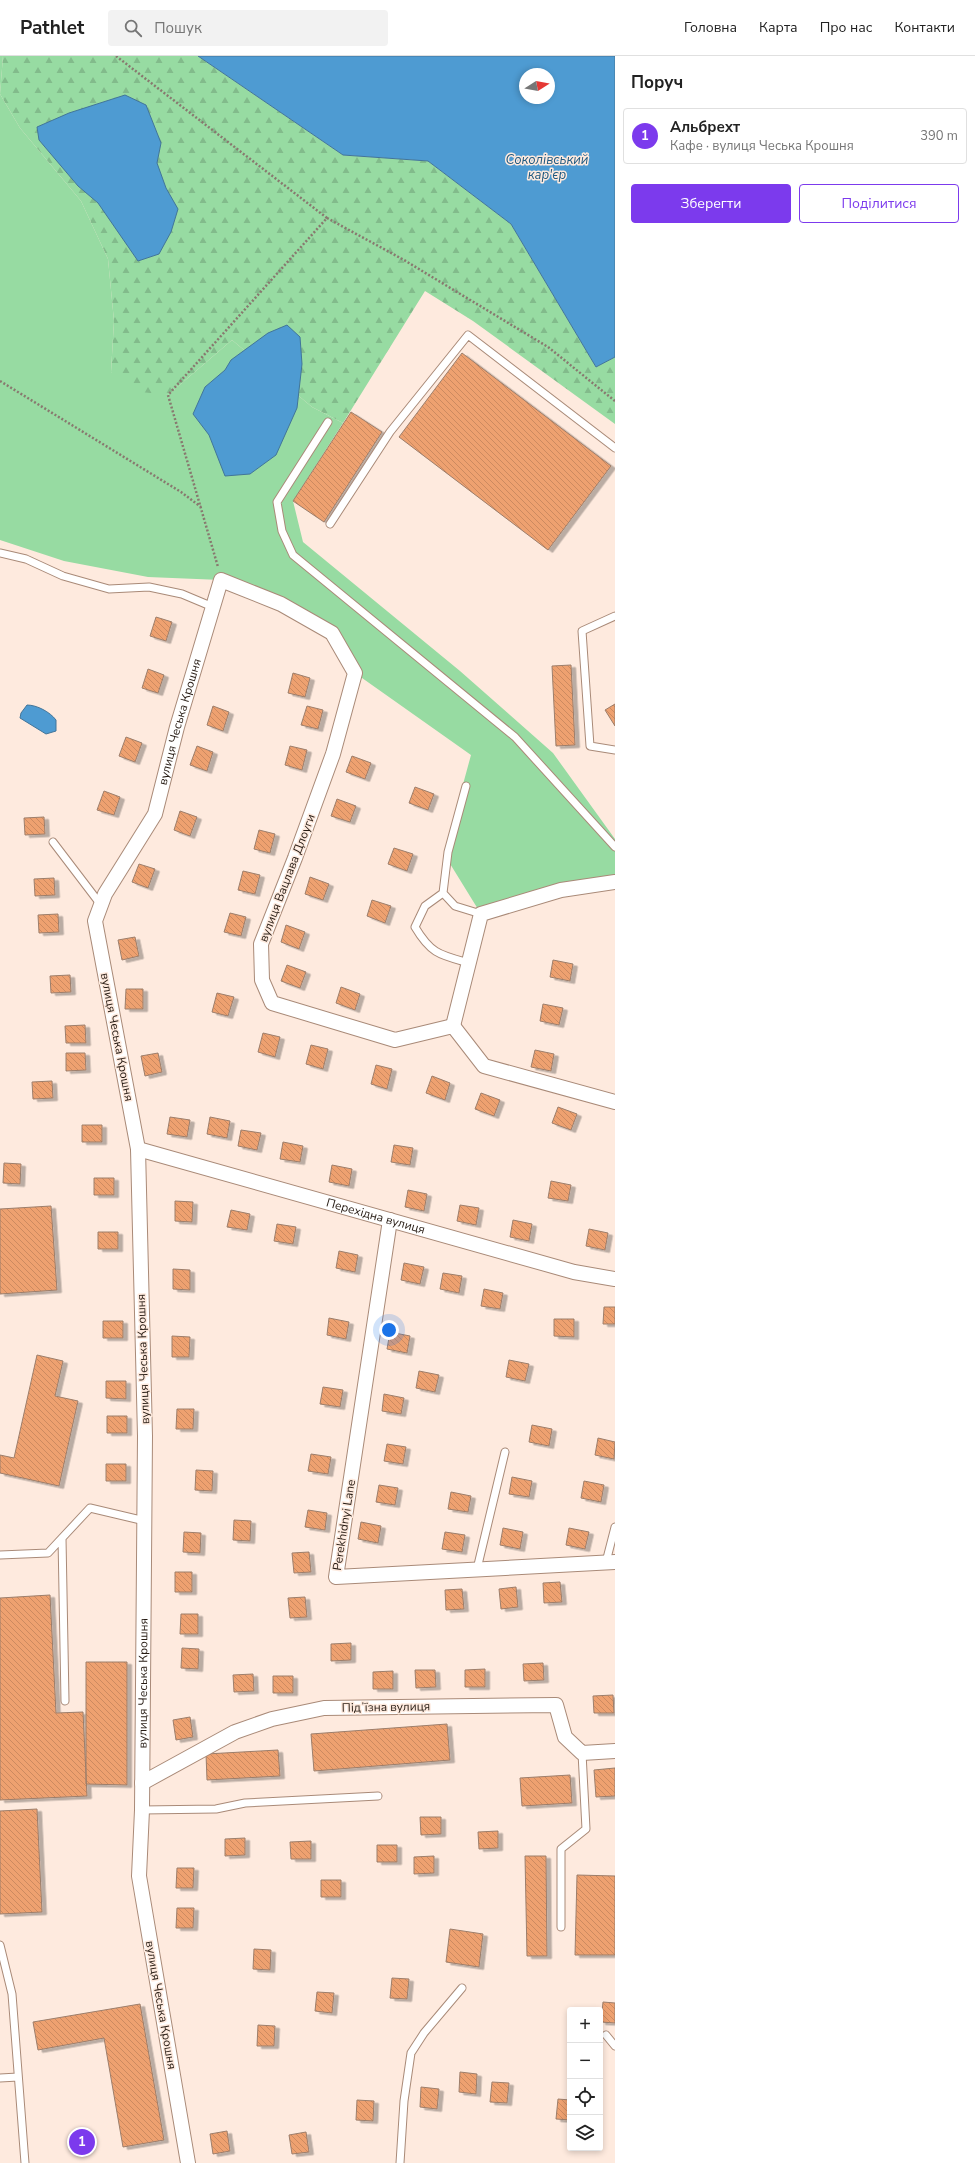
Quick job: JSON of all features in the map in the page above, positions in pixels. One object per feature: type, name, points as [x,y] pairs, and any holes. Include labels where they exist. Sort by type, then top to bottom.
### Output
[{"type":"street","name":"вулиця Чеська Крошня","points":[[188,2163],[139,1876],[142,1810],[146,1436],[138,1149],[95,921],[105,894],[155,814],[176,727],[221,580]]},
{"type":"street","name":"вулиця Вацлава Длоуги","points":[[221,580],[281,604],[332,633],[355,673],[334,754],[261,944],[262,980],[272,1003],[395,1040],[453,1026]]},
{"type":"street","points":[[615,882],[561,890],[481,914],[453,1026],[484,1066],[615,1102]]},
{"type":"street","name":"Перехідна вулиця","points":[[138,1149],[574,1272],[615,1279]]},
{"type":"street","name":"Perekhidnyi Lane","points":[[390,1220],[336,1577],[610,1562]]},
{"type":"street","name":"Підʼїзна вулиця","points":[[142,1783],[235,1732],[272,1719],[324,1708],[556,1705],[565,1737],[582,1753]]},
{"type":"street","points":[[582,1753],[615,1751]]},
{"type":"lane","points":[[330,524],[390,432],[468,336],[615,448]]},
{"type":"lane","points":[[328,422],[277,502],[282,531],[293,555],[514,737],[615,847]]},
{"type":"lane","points":[[0,553],[26,559],[64,576],[109,589],[149,588],[182,594],[213,606]]},
{"type":"lane","points":[[615,616],[582,631],[590,746],[615,750]]},
{"type":"lane","points":[[466,786],[448,852],[442,893],[425,906],[415,927],[424,943],[440,955],[469,963]]},
{"type":"lane","points":[[53,842],[101,905]]},
{"type":"lane","points":[[442,893],[455,906],[481,914]]},
{"type":"lane","points":[[478,1569],[505,1452]]},
{"type":"lane","points":[[0,1555],[48,1553],[90,1508],[145,1521]]},
{"type":"lane","points":[[610,1562],[615,1527]]},
{"type":"lane","points":[[62,1538],[65,1702]]},
{"type":"lane","points":[[561,1927],[561,1849],[586,1829],[582,1753]]},
{"type":"lane","points":[[142,1810],[216,1809],[245,1803],[378,1796]]},
{"type":"lane","points":[[0,1945],[12,1994],[25,2163]]},
{"type":"lane","points":[[400,2163],[404,2101],[412,2053],[424,2033],[462,1988]]},
{"type":"lane","points":[[606,2035],[615,2046]]},
{"type":"lane","points":[[0,2078],[18,2077]]},
{"type":"path","points":[[116,56],[328,218],[404,260],[548,347],[615,401]]},
{"type":"path","points":[[221,580],[168,395],[328,218]]},
{"type":"path","points":[[0,381],[181,492],[201,508]]},
{"type":"green space","points":[[0,56],[3,56],[0,94]]},
{"type":"green space","points":[[3,56],[198,56],[343,155],[428,161],[511,224],[596,367],[615,357],[615,424],[473,321],[425,291],[343,423],[312,407],[232,340],[168,395],[132,391],[111,372],[114,321],[108,259],[81,201],[20,128],[0,94]]},
{"type":"green space","points":[[0,94],[20,128],[81,201],[108,259],[114,321],[111,372],[168,395],[232,340],[312,407],[343,423],[293,501],[303,542],[460,671],[553,753],[615,839],[615,882],[481,914],[444,854],[471,755],[355,673],[331,633],[221,580],[148,577],[64,561],[0,540]]},
{"type":"water","name":"Соколівський кар'єр","points":[[198,56],[615,56],[615,357],[596,367],[511,224],[428,161],[343,155]]},
{"type":"water","points":[[125,95],[146,105],[161,143],[157,163],[166,188],[178,209],[171,232],[159,254],[138,261],[98,203],[78,186],[39,140],[37,127],[69,113]]},
{"type":"water","points":[[287,325],[300,337],[302,364],[297,408],[276,455],[250,474],[225,476],[209,435],[193,414],[205,387],[225,370],[231,360],[268,333]]},
{"type":"water","points":[[27,705],[39,708],[50,714],[56,720],[56,731],[46,734],[20,718],[21,713]]},
{"type":"building","points":[[462,353],[611,466],[548,550],[399,437]]},
{"type":"building","points":[[351,412],[382,432],[324,522],[293,501]]},
{"type":"building","points":[[156,617],[172,622],[166,641],[150,636]]},
{"type":"building","points":[[571,665],[575,745],[556,746],[552,666]]},
{"type":"building","points":[[148,669],[164,675],[158,693],[142,688]]},
{"type":"building","points":[[293,673],[310,678],[305,697],[288,693]]},
{"type":"building","points":[[615,704],[615,726],[605,710]]},
{"type":"building","points":[[213,706],[229,712],[223,731],[207,725]]},
{"type":"building","points":[[307,706],[323,710],[318,729],[301,725]]},
{"type":"building","points":[[126,737],[142,743],[135,762],[119,756]]},
{"type":"building","points":[[197,746],[213,752],[207,771],[190,765]]},
{"type":"building","points":[[290,746],[307,750],[302,770],[285,765]]},
{"type":"building","points":[[352,756],[371,763],[365,779],[346,772]]},
{"type":"building","points":[[415,787],[434,794],[428,810],[409,803]]},
{"type":"building","points":[[104,791],[120,797],[114,815],[97,810]]},
{"type":"building","points":[[337,799],[356,806],[350,822],[331,816]]},
{"type":"building","points":[[180,811],[197,817],[190,836],[174,830]]},
{"type":"building","points":[[44,817],[45,834],[25,835],[24,818]]},
{"type":"building","points":[[259,830],[275,834],[270,853],[254,849]]},
{"type":"building","points":[[394,848],[413,854],[407,871],[388,864]]},
{"type":"building","points":[[139,864],[155,869],[148,888],[132,882]]},
{"type":"building","points":[[243,871],[260,875],[255,894],[238,890]]},
{"type":"building","points":[[310,877],[329,884],[323,900],[305,894]]},
{"type":"building","points":[[54,878],[55,895],[35,896],[34,879]]},
{"type":"building","points":[[372,900],[391,906],[385,923],[367,916]]},
{"type":"building","points":[[230,913],[246,917],[241,936],[224,932]]},
{"type":"building","points":[[58,914],[59,932],[39,933],[38,915]]},
{"type":"building","points":[[286,925],[305,932],[299,949],[281,942]]},
{"type":"building","points":[[135,937],[139,956],[122,960],[118,940]]},
{"type":"building","points":[[553,960],[573,964],[570,981],[550,977]]},
{"type":"building","points":[[287,965],[306,972],[300,988],[281,981]]},
{"type":"building","points":[[70,975],[71,992],[51,993],[50,976]]},
{"type":"building","points":[[341,987],[360,994],[355,1010],[336,1003]]},
{"type":"building","points":[[126,989],[143,989],[143,1009],[125,1009]]},
{"type":"building","points":[[217,993],[234,997],[228,1016],[212,1012]]},
{"type":"building","points":[[543,1004],[563,1008],[559,1025],[540,1021]]},
{"type":"building","points":[[85,1025],[86,1043],[66,1043],[65,1026]]},
{"type":"building","points":[[263,1033],[280,1037],[275,1057],[258,1052]]},
{"type":"building","points":[[311,1045],[328,1049],[323,1069],[306,1064]]},
{"type":"building","points":[[535,1050],[554,1054],[551,1071],[531,1067]]},
{"type":"building","points":[[66,1053],[85,1053],[86,1070],[66,1071]]},
{"type":"building","points":[[158,1053],[162,1072],[145,1076],[141,1056]]},
{"type":"building","points":[[376,1065],[392,1069],[387,1089],[371,1084]]},
{"type":"building","points":[[432,1076],[450,1083],[445,1100],[426,1093]]},
{"type":"building","points":[[52,1081],[53,1098],[33,1099],[32,1082]]},
{"type":"building","points":[[481,1093],[500,1100],[494,1116],[475,1109]]},
{"type":"building","points":[[558,1107],[577,1114],[571,1130],[552,1123]]},
{"type":"building","points":[[170,1117],[190,1120],[187,1137],[167,1134]]},
{"type":"building","points":[[210,1117],[230,1121],[227,1138],[207,1134]]},
{"type":"building","points":[[82,1125],[102,1125],[102,1142],[82,1142]]},
{"type":"building","points":[[241,1130],[261,1133],[257,1150],[238,1146]]},
{"type":"building","points":[[283,1142],[303,1146],[300,1162],[280,1159]]},
{"type":"building","points":[[394,1145],[413,1148],[410,1165],[391,1162]]},
{"type":"building","points":[[4,1163],[21,1164],[20,1184],[3,1183]]},
{"type":"building","points":[[332,1165],[352,1169],[349,1186],[329,1182]]},
{"type":"building","points":[[94,1178],[114,1178],[114,1195],[94,1195]]},
{"type":"building","points":[[551,1181],[571,1185],[568,1201],[548,1198]]},
{"type":"building","points":[[408,1190],[427,1194],[424,1211],[405,1207]]},
{"type":"building","points":[[175,1201],[193,1202],[192,1222],[175,1221]]},
{"type":"building","points":[[460,1205],[479,1208],[476,1225],[457,1221]]},
{"type":"building","points":[[51,1206],[57,1290],[0,1294],[0,1209]]},
{"type":"building","points":[[231,1210],[250,1214],[247,1230],[227,1227]]},
{"type":"building","points":[[513,1220],[532,1224],[529,1241],[510,1237]]},
{"type":"building","points":[[277,1224],[296,1227],[293,1244],[274,1241]]},
{"type":"building","points":[[589,1229],[608,1233],[605,1250],[586,1246]]},
{"type":"building","points":[[98,1232],[118,1232],[118,1249],[98,1249]]},
{"type":"building","points":[[339,1251],[358,1255],[355,1272],[336,1268]]},
{"type":"building","points":[[404,1263],[424,1267],[420,1284],[401,1280]]},
{"type":"building","points":[[173,1269],[190,1270],[190,1290],[173,1289]]},
{"type":"building","points":[[443,1273],[462,1276],[459,1293],[440,1289]]},
{"type":"building","points":[[484,1289],[503,1293],[500,1309],[481,1306]]},
{"type":"building","points":[[604,1307],[615,1307],[615,1324],[603,1324]]},
{"type":"building","points":[[329,1318],[349,1322],[346,1339],[327,1335]]},
{"type":"building","points":[[554,1319],[574,1319],[574,1337],[554,1336]]},
{"type":"building","points":[[103,1321],[123,1321],[123,1338],[103,1338]]},
{"type":"building","points":[[390,1332],[410,1336],[407,1353],[387,1349]]},
{"type":"building","points":[[172,1336],[190,1337],[189,1357],[172,1357]]},
{"type":"building","points":[[37,1355],[63,1361],[55,1396],[78,1401],[59,1486],[0,1473],[0,1455],[14,1458]]},
{"type":"building","points":[[509,1360],[529,1364],[525,1381],[506,1377]]},
{"type":"building","points":[[419,1371],[439,1375],[435,1392],[416,1388]]},
{"type":"building","points":[[106,1381],[126,1381],[126,1399],[106,1398]]},
{"type":"building","points":[[323,1387],[343,1390],[340,1407],[320,1404]]},
{"type":"building","points":[[384,1394],[404,1398],[401,1414],[382,1411]]},
{"type":"building","points":[[177,1409],[194,1409],[193,1429],[176,1429]]},
{"type":"building","points":[[107,1416],[127,1416],[127,1433],[107,1433]]},
{"type":"building","points":[[532,1425],[552,1429],[549,1446],[529,1442]]},
{"type":"building","points":[[598,1438],[615,1442],[614,1459],[595,1455]]},
{"type":"building","points":[[387,1444],[406,1447],[403,1464],[384,1461]]},
{"type":"building","points":[[311,1454],[331,1457],[328,1474],[308,1471]]},
{"type":"building","points":[[106,1464],[126,1464],[126,1481],[106,1481]]},
{"type":"building","points":[[196,1470],[213,1471],[212,1491],[195,1490]]},
{"type":"building","points":[[512,1477],[532,1481],[529,1497],[509,1494]]},
{"type":"building","points":[[584,1481],[604,1485],[601,1502],[581,1498]]},
{"type":"building","points":[[379,1485],[398,1488],[395,1505],[376,1502]]},
{"type":"building","points":[[451,1492],[471,1496],[468,1512],[448,1509]]},
{"type":"building","points":[[308,1510],[327,1513],[325,1530],[305,1527]]},
{"type":"building","points":[[234,1520],[251,1521],[250,1541],[233,1540]]},
{"type":"building","points":[[361,1522],[381,1526],[378,1543],[358,1539]]},
{"type":"building","points":[[503,1528],[523,1532],[520,1549],[500,1545]]},
{"type":"building","points":[[569,1528],[589,1532],[585,1549],[566,1545]]},
{"type":"building","points":[[184,1532],[201,1533],[200,1553],[183,1552]]},
{"type":"building","points":[[445,1532],[465,1535],[462,1552],[442,1549]]},
{"type":"building","points":[[309,1552],[311,1572],[294,1573],[292,1553]]},
{"type":"building","points":[[175,1572],[192,1572],[192,1592],[175,1592]]},
{"type":"building","points":[[560,1582],[562,1602],[544,1603],[543,1583]]},
{"type":"building","points":[[516,1587],[518,1607],[501,1609],[499,1589]]},
{"type":"building","points":[[462,1589],[464,1609],[446,1610],[445,1590]]},
{"type":"building","points":[[50,1595],[56,1713],[83,1712],[87,1796],[0,1800],[0,1598]]},
{"type":"building","points":[[305,1597],[307,1617],[290,1618],[288,1598]]},
{"type":"building","points":[[181,1614],[198,1614],[198,1634],[180,1634]]},
{"type":"building","points":[[351,1643],[351,1660],[331,1661],[331,1644]]},
{"type":"building","points":[[182,1648],[199,1649],[198,1669],[181,1668]]},
{"type":"building","points":[[86,1662],[127,1662],[127,1785],[86,1784]]},
{"type":"building","points":[[543,1663],[544,1680],[524,1681],[523,1664]]},
{"type":"building","points":[[485,1669],[485,1687],[465,1687],[465,1670]]},
{"type":"building","points":[[415,1670],[435,1670],[436,1687],[416,1688]]},
{"type":"building","points":[[393,1671],[393,1689],[373,1689],[373,1672]]},
{"type":"building","points":[[253,1674],[254,1691],[234,1692],[233,1675]]},
{"type":"building","points":[[273,1676],[293,1676],[293,1693],[273,1693]]},
{"type":"building","points":[[613,1695],[614,1713],[594,1713],[593,1696]]},
{"type":"building","points":[[190,1717],[193,1737],[176,1740],[173,1720]]},
{"type":"building","points":[[447,1724],[450,1760],[314,1771],[311,1734]]},
{"type":"building","points":[[278,1750],[280,1776],[207,1780],[206,1754]]},
{"type":"building","points":[[615,1768],[615,1796],[596,1797],[594,1770]]},
{"type":"building","points":[[570,1775],[572,1803],[522,1806],[520,1778]]},
{"type":"building","points":[[37,1809],[42,1912],[0,1914],[0,1811]]},
{"type":"building","points":[[420,1817],[441,1817],[441,1834],[421,1835]]},
{"type":"building","points":[[498,1831],[498,1848],[479,1849],[478,1832]]},
{"type":"building","points":[[245,1838],[245,1855],[225,1856],[225,1839]]},
{"type":"building","points":[[311,1841],[311,1859],[291,1859],[290,1842]]},
{"type":"building","points":[[377,1845],[397,1845],[397,1862],[377,1862]]},
{"type":"building","points":[[434,1856],[434,1873],[414,1874],[414,1857]]},
{"type":"building","points":[[525,1856],[546,1856],[547,1956],[527,1956]]},
{"type":"building","points":[[177,1868],[194,1868],[193,1888],[176,1888]]},
{"type":"building","points":[[577,1875],[615,1876],[615,1955],[575,1955]]},
{"type":"building","points":[[321,1880],[341,1880],[341,1897],[321,1897]]},
{"type":"building","points":[[177,1908],[194,1908],[193,1928],[176,1928]]},
{"type":"building","points":[[450,1929],[483,1934],[479,1967],[446,1962]]},
{"type":"building","points":[[254,1949],[271,1950],[270,1970],[253,1969]]},
{"type":"building","points":[[392,1978],[409,1979],[407,1999],[390,1998]]},
{"type":"building","points":[[317,1992],[334,1993],[332,2013],[315,2011]]},
{"type":"building","points":[[603,2002],[615,2003],[615,2023],[603,2022]]},
{"type":"building","points":[[140,2004],[164,2140],[123,2147],[104,2038],[38,2050],[33,2022]]},
{"type":"building","points":[[258,2025],[275,2026],[274,2046],[257,2046]]},
{"type":"building","points":[[460,2072],[477,2074],[476,2094],[459,2092]]},
{"type":"building","points":[[492,2082],[509,2083],[507,2103],[490,2102]]},
{"type":"building","points":[[421,2087],[439,2089],[437,2109],[420,2107]]},
{"type":"building","points":[[558,2099],[567,2100],[567,2120],[556,2119]]},
{"type":"building","points":[[357,2100],[374,2101],[373,2121],[356,2120]]},
{"type":"building","points":[[227,2131],[230,2151],[213,2154],[210,2134]]},
{"type":"building","points":[[306,2132],[309,2152],[292,2154],[289,2135]]},
{"type":"place","name":"Альбрехт","points":[[82,2142]]}]
